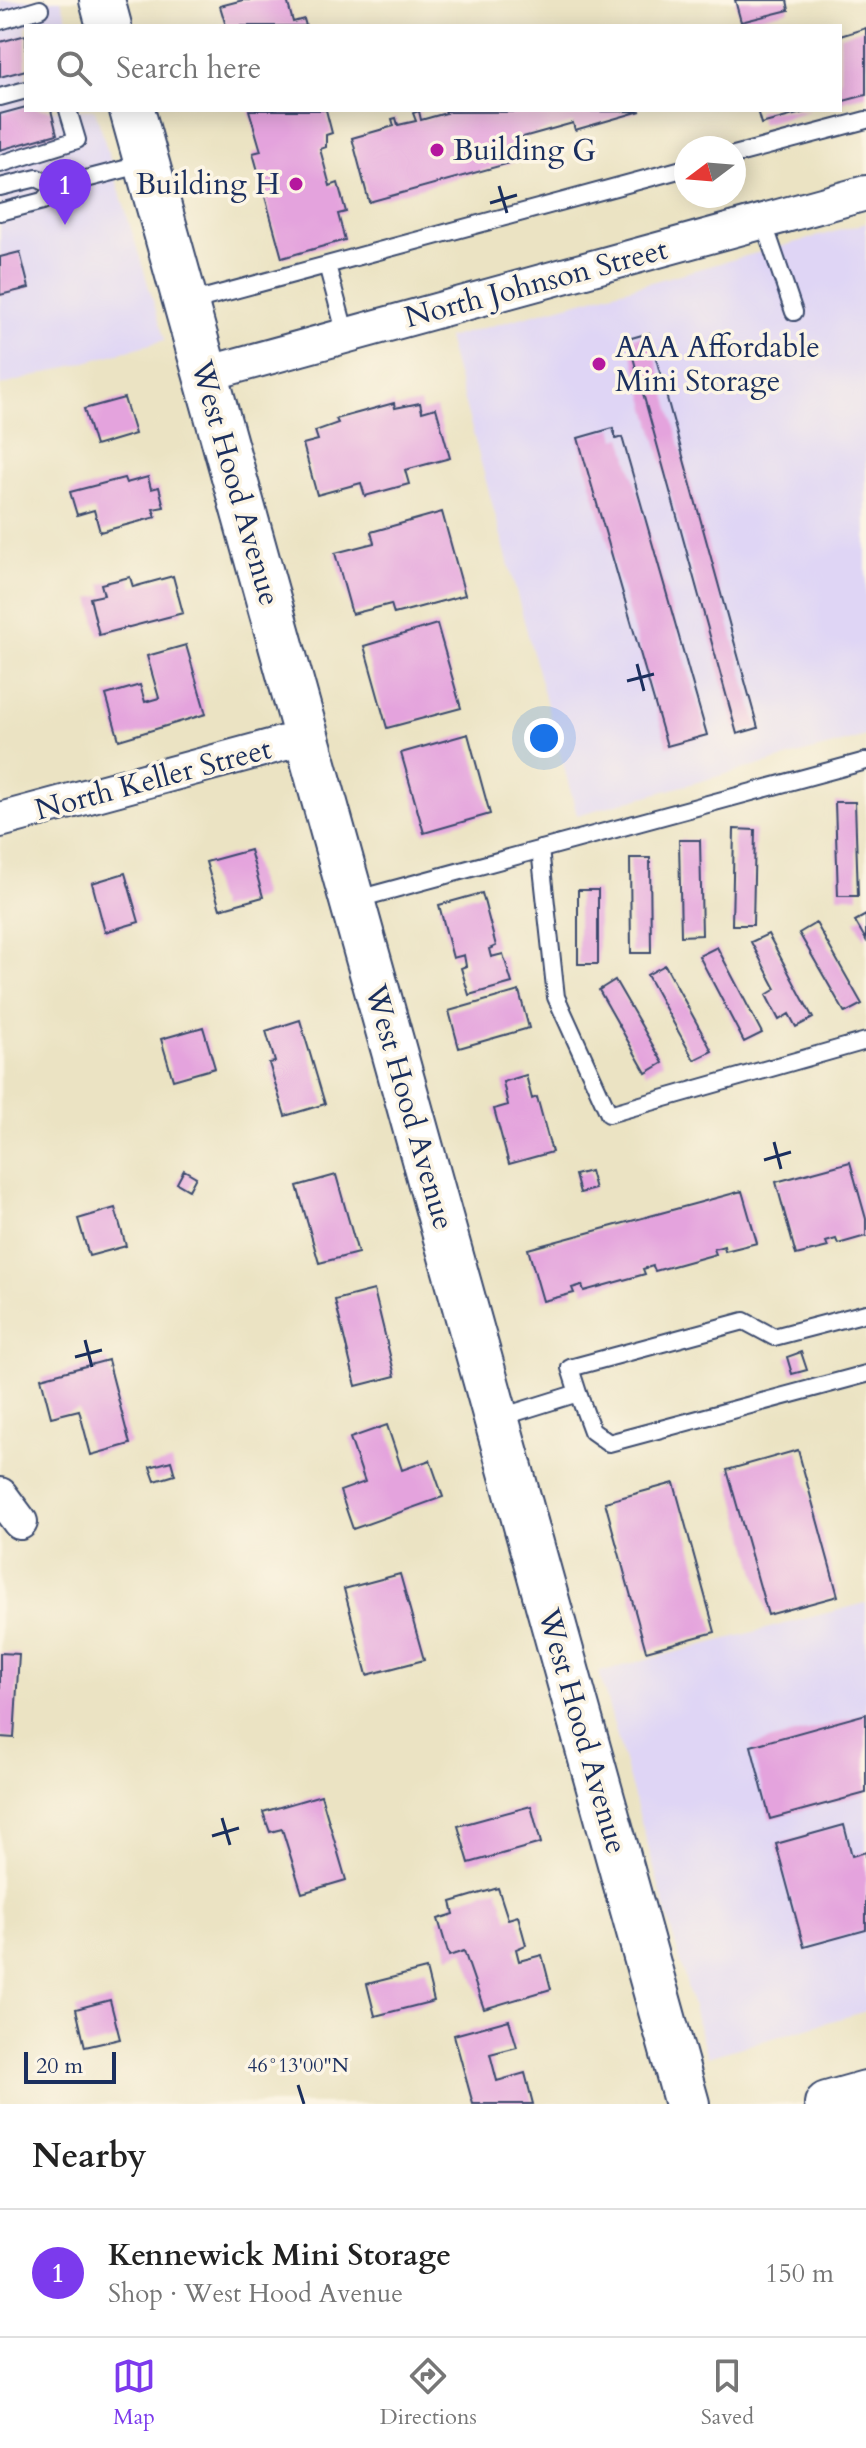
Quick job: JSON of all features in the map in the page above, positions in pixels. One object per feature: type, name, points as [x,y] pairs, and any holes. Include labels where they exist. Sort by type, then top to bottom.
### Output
[{"type":"street","points":[[102,0],[108,24]]},
{"type":"street","name":"West Hood Avenue","points":[[133,112],[687,2104]]},
{"type":"street","name":"North Johnson Street","points":[[206,374],[866,193]]},
{"type":"street","name":"North Keller Street","points":[[0,820],[307,737]]},
{"type":"street","points":[[0,1495],[20,1522]]},
{"type":"street","points":[[827,2104],[866,2093]]},
{"type":"lane","points":[[0,21],[39,5]]},
{"type":"lane","points":[[0,97],[24,91]]},
{"type":"lane","points":[[0,164],[77,140],[69,112]]},
{"type":"lane","points":[[746,152],[866,120]]},
{"type":"lane","points":[[0,212],[43,201],[55,187],[147,163]]},
{"type":"lane","points":[[186,303],[674,171]]},
{"type":"lane","points":[[0,187],[37,178],[55,187]]},
{"type":"lane","points":[[763,221],[794,312]]},
{"type":"lane","points":[[327,265],[346,335]]},
{"type":"lane","points":[[352,901],[866,761]]},
{"type":"lane","points":[[540,849],[556,997],[609,1114],[866,1041]]},
{"type":"lane","points":[[866,1313],[774,1337],[744,1321],[570,1368],[592,1431],[609,1443],[866,1374]]},
{"type":"lane","points":[[496,1419],[578,1393]]},
{"type":"shaded area","points":[[0,0],[61,0],[68,24],[24,24],[24,112],[96,112],[165,340],[0,386]]},
{"type":"shaded area","points":[[866,223],[866,736],[577,815],[447,338]]},
{"type":"shaded area","points":[[866,1603],[866,2011],[707,2057],[599,1672]]},
{"type":"building","points":[[243,0],[287,0],[293,22],[304,19],[305,24],[225,24],[220,6]]},
{"type":"building","points":[[735,0],[787,0],[789,10],[741,22]]},
{"type":"building","points":[[866,28],[866,95],[842,101],[842,35]]},
{"type":"building","points":[[24,36],[24,71],[0,77],[0,42]]},
{"type":"building","points":[[24,108],[24,112],[52,112],[57,134],[0,150],[0,114]]},
{"type":"building","name":"Building H","points":[[250,112],[327,112],[332,133],[326,135],[326,147],[320,149],[330,186],[338,183],[346,212],[338,214],[345,240],[282,258],[253,153],[261,151]]},
{"type":"building","name":"Building G","points":[[416,112],[419,112],[421,120],[446,113],[638,112],[575,130],[573,123],[516,139],[521,160],[369,202],[352,138],[394,126],[392,119],[396,118],[398,125],[416,121],[413,113]]},
{"type":"building","points":[[758,112],[805,112],[761,124]]},
{"type":"building","points":[[20,252],[29,288],[0,295],[0,257]]},
{"type":"building","points":[[649,333],[758,728],[737,734],[628,339]]},
{"type":"building","points":[[124,398],[135,434],[95,446],[84,409]]},
{"type":"building","points":[[394,403],[395,408],[420,403],[422,412],[436,408],[450,458],[405,470],[409,484],[365,496],[361,483],[317,495],[303,444],[318,440],[315,431],[338,423],[336,419]]},
{"type":"building","points":[[613,428],[616,439],[622,437],[707,735],[667,746],[578,438]]},
{"type":"building","points":[[148,477],[151,489],[159,487],[164,507],[153,509],[156,517],[100,532],[94,510],[77,515],[70,492],[124,478],[126,483]]},
{"type":"building","points":[[442,512],[465,595],[394,614],[391,604],[352,614],[335,553],[374,543],[371,532]]},
{"type":"building","points":[[173,576],[183,613],[99,635],[90,598],[104,595],[101,584],[130,577],[133,587]]},
{"type":"building","points":[[437,624],[461,708],[387,728],[364,646]]},
{"type":"building","points":[[186,645],[206,714],[119,740],[106,695],[140,685],[145,702],[159,698],[147,656]]},
{"type":"building","points":[[468,734],[490,814],[424,833],[401,753]]},
{"type":"building","points":[[835,802],[855,802],[858,896],[838,896]]},
{"type":"building","points":[[734,829],[755,830],[753,925],[732,925]]},
{"type":"building","points":[[679,840],[700,840],[702,935],[681,936]]},
{"type":"building","points":[[250,850],[263,897],[220,909],[206,862]]},
{"type":"building","points":[[630,858],[650,858],[651,953],[631,953]]},
{"type":"building","points":[[125,873],[139,922],[105,932],[92,883]]},
{"type":"building","points":[[578,890],[598,890],[598,964],[578,964]]},
{"type":"building","points":[[482,893],[496,946],[489,949],[491,957],[503,954],[512,983],[469,995],[461,968],[466,966],[464,955],[453,958],[439,905]]},
{"type":"building","points":[[866,915],[866,940],[855,921]]},
{"type":"building","points":[[816,923],[862,1004],[845,1013],[799,933]]},
{"type":"building","points":[[768,934],[813,1018],[796,1027],[789,1014],[779,1020],[766,995],[776,989],[751,942]]},
{"type":"building","points":[[717,947],[762,1033],[744,1042],[699,956]]},
{"type":"building","points":[[665,965],[712,1051],[694,1060],[647,975]]},
{"type":"building","points":[[615,980],[663,1063],[646,1073],[599,990]]},
{"type":"building","points":[[519,991],[529,1028],[459,1048],[449,1011]]},
{"type":"building","points":[[300,1020],[325,1104],[285,1116],[269,1063],[275,1062],[266,1031]]},
{"type":"building","points":[[203,1027],[215,1068],[173,1080],[161,1039]]},
{"type":"building","points":[[526,1075],[532,1099],[537,1097],[552,1152],[509,1164],[494,1109],[508,1105],[503,1082]]},
{"type":"building","points":[[850,1162],[866,1219],[866,1236],[838,1244],[836,1239],[826,1242],[828,1247],[796,1255],[776,1182]]},
{"type":"building","points":[[184,1170],[196,1177],[189,1190],[177,1183]]},
{"type":"building","points":[[590,1171],[595,1189],[580,1193],[575,1175]]},
{"type":"building","points":[[336,1175],[358,1253],[319,1263],[297,1186]]},
{"type":"building","points":[[742,1191],[757,1243],[725,1251],[724,1246],[714,1249],[716,1254],[655,1271],[653,1266],[643,1269],[645,1274],[584,1291],[582,1285],[572,1288],[574,1293],[543,1301],[528,1249]]},
{"type":"building","points":[[115,1208],[126,1246],[89,1256],[78,1219]]},
{"type":"building","points":[[374,1290],[395,1376],[356,1386],[335,1300]]},
{"type":"building","points":[[801,1352],[807,1370],[792,1374],[787,1357]]},
{"type":"building","points":[[108,1360],[130,1444],[91,1455],[79,1410],[51,1417],[41,1378]]},
{"type":"building","points":[[387,1425],[402,1470],[430,1460],[443,1497],[353,1529],[340,1491],[365,1482],[350,1438]]},
{"type":"building","points":[[798,1450],[838,1596],[768,1615],[727,1470]]},
{"type":"building","points":[[171,1461],[175,1475],[155,1481],[150,1467]]},
{"type":"building","points":[[674,1483],[715,1632],[646,1651],[605,1502]]},
{"type":"building","points":[[400,1574],[424,1660],[367,1675],[344,1589]]},
{"type":"building","points":[[0,1653],[19,1654],[14,1738],[0,1737]]},
{"type":"building","points":[[866,1714],[866,1793],[770,1819],[751,1746]]},
{"type":"building","points":[[321,1795],[346,1880],[302,1893],[282,1829],[270,1832],[263,1812]]},
{"type":"building","points":[[531,1806],[541,1843],[469,1863],[458,1826]]},
{"type":"building","points":[[844,1825],[852,1856],[866,1852],[866,1930],[804,1947],[776,1844]]},
{"type":"building","points":[[498,1888],[508,1919],[518,1916],[526,1945],[516,1949],[519,1961],[542,1955],[551,1989],[484,2009],[464,1951],[449,1956],[438,1919],[454,1914],[451,1902]]},
{"type":"building","points":[[426,1969],[434,2001],[375,2016],[367,1984]]},
{"type":"building","points":[[110,2000],[120,2039],[85,2047],[76,2009]]},
{"type":"building","points":[[509,2020],[517,2047],[490,2054],[497,2081],[525,2073],[533,2104],[473,2104],[454,2035]]},
{"type":"place","name":"Building G","points":[[437,150]]},
{"type":"place","name":"Building H","points":[[296,184]]},
{"type":"place","name":"Kennewick Mini Storage","points":[[65,225]]},
{"type":"place","name":"AAA Affordable Mini Storage","points":[[599,364]]}]
